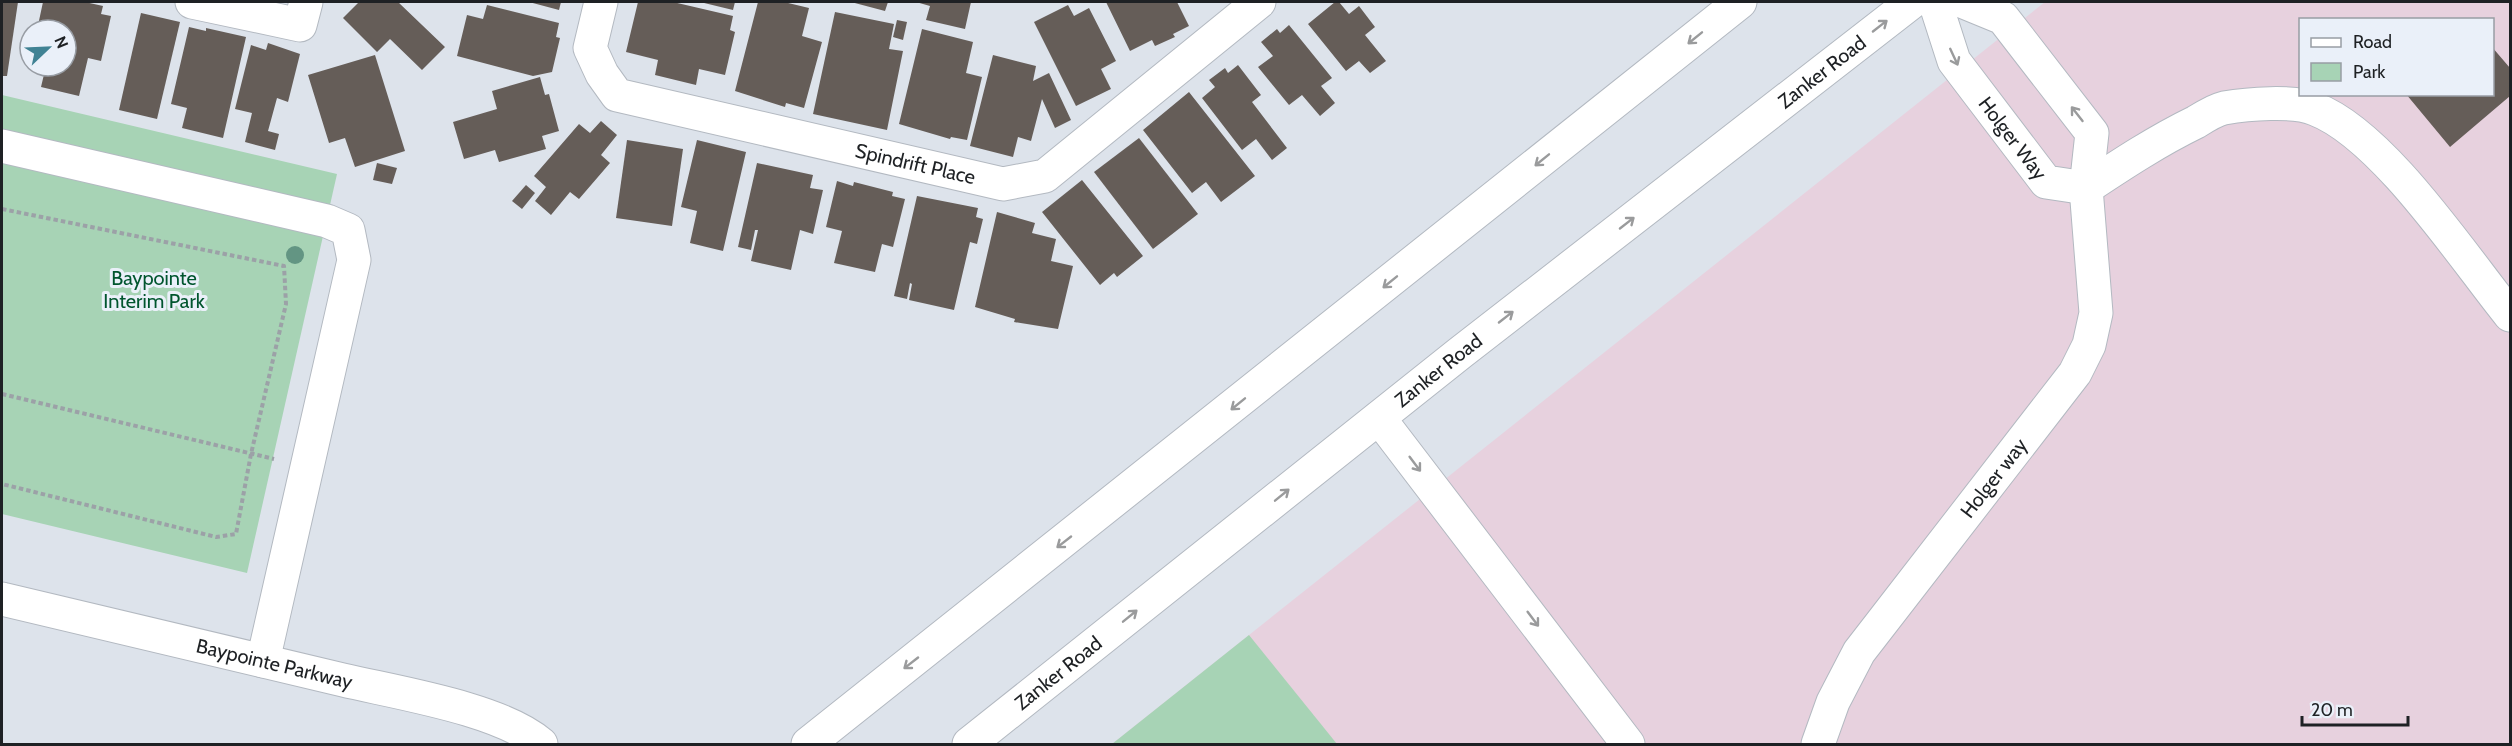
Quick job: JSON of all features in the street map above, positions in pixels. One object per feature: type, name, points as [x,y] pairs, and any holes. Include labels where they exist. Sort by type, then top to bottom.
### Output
[{"type":"main road","points":[[192,2],[300,25],[306,2]]},
{"type":"main road","name":"Spindrift Place","points":[[601,2],[590,48],[602,75],[617,95],[1003,184],[1045,177],[1259,2]]},
{"type":"main road","points":[[808,744],[1740,2]]},
{"type":"main road","name":"Zanker Road","points":[[969,744],[1379,418],[1912,2]]},
{"type":"main road","name":"Holger Way","points":[[1935,2],[1954,61],[2046,182],[2086,188]]},
{"type":"main road","points":[[1964,2],[2003,18],[2092,134],[2086,188]]},
{"type":"main road","points":[[2086,188],[2159,140],[2223,108],[2282,102],[2313,108],[2339,120],[2360,135],[2417,197],[2511,315]]},
{"type":"main road","points":[[2,146],[327,221],[348,230],[354,260],[263,661]]},
{"type":"main road","name":"Holger way","points":[[1818,744],[1833,702],[1859,652],[2075,373],[2089,345],[2096,313],[2086,188]]},
{"type":"main road","points":[[1379,418],[1629,744]]},
{"type":"main road","name":"Baypointe Parkway","points":[[2,598],[498,719],[532,736],[542,744]]},
{"type":"path","points":[[2,209],[284,266],[286,304],[251,454],[236,534],[216,537],[2,484]]},
{"type":"path","points":[[2,394],[251,454],[308,465]]},
{"type":"shaded area","points":[[2045,2],[2510,2],[2510,744],[1112,744]]},
{"type":"green space","name":"Baypointe Interim Park","points":[[2,95],[337,174],[247,573],[2,514]]},
{"type":"green space","points":[[1249,635],[1337,744],[1112,744]]},
{"type":"building","points":[[2,2],[18,2],[7,76],[2,76]]},
{"type":"building","points":[[43,2],[85,2],[103,6],[101,14],[111,16],[101,61],[88,58],[79,96],[41,87],[43,78],[78,78],[78,18],[40,18]]},
{"type":"building","points":[[359,2],[398,2],[445,47],[422,70],[390,39],[377,52],[343,18]]},
{"type":"building","points":[[529,2],[561,2],[559,10]]},
{"type":"building","points":[[638,2],[673,2],[733,16],[730,30],[735,32],[725,75],[699,69],[696,85],[655,75],[658,60],[626,52]]},
{"type":"building","points":[[700,2],[735,2],[733,10]]},
{"type":"building","points":[[758,2],[784,2],[809,8],[802,36],[822,42],[804,108],[786,103],[785,107],[735,91]]},
{"type":"building","points":[[851,2],[888,2],[885,11]]},
{"type":"building","points":[[916,2],[971,2],[965,29],[926,20],[930,6]]},
{"type":"building","points":[[1106,2],[1177,2],[1189,26],[1173,34],[1175,37],[1155,46],[1152,40],[1130,51]]},
{"type":"building","points":[[1335,2],[1339,2],[1349,14],[1359,6],[1375,27],[1365,35],[1386,61],[1370,73],[1359,61],[1346,71],[1308,24]]},
{"type":"building","points":[[487,5],[559,23],[556,37],[560,38],[552,72],[533,76],[457,56],[467,15],[483,19]]},
{"type":"building","points":[[1068,5],[1074,16],[1089,8],[1116,61],[1101,69],[1111,89],[1076,106],[1034,22]]},
{"type":"building","points":[[835,12],[894,24],[889,49],[903,51],[887,130],[813,114]]},
{"type":"building","points":[[141,13],[180,22],[157,119],[119,110]]},
{"type":"building","points":[[897,20],[907,22],[903,40],[893,37]]},
{"type":"building","points":[[1289,25],[1332,78],[1321,86],[1335,103],[1320,116],[1302,95],[1289,105],[1258,67],[1273,56],[1261,42],[1277,29],[1280,33]]},
{"type":"building","points":[[189,27],[206,31],[206,28],[246,37],[223,138],[182,128],[187,108],[171,104]]},
{"type":"building","points":[[922,29],[973,42],[966,73],[982,77],[967,140],[951,137],[950,139],[899,124]]},
{"type":"building","points":[[268,43],[300,54],[288,102],[277,98],[268,131],[279,134],[275,150],[245,142],[252,113],[235,109],[251,45],[266,50]]},
{"type":"building","points":[[2494,49],[2510,68],[2510,96],[2450,147],[2408,96],[2494,96]]},
{"type":"building","points":[[375,55],[405,151],[355,167],[345,138],[329,143],[308,75]]},
{"type":"building","points":[[993,55],[1036,66],[1033,81],[1049,73],[1071,120],[1055,128],[1042,99],[1031,141],[1018,137],[1013,157],[970,146]]},
{"type":"building","points":[[1238,65],[1261,95],[1252,102],[1287,148],[1272,160],[1256,139],[1242,150],[1202,98],[1215,87],[1209,80],[1225,68],[1228,73]]},
{"type":"building","points":[[540,77],[545,95],[549,94],[559,131],[542,136],[546,149],[499,162],[495,150],[464,159],[453,122],[497,109],[492,91]]},
{"type":"building","points":[[1189,92],[1255,176],[1221,202],[1206,182],[1192,193],[1143,130]]},
{"type":"building","points":[[601,121],[617,135],[601,155],[610,163],[579,199],[570,192],[551,215],[535,201],[546,187],[534,176],[579,124],[590,133]]},
{"type":"building","points":[[1139,138],[1198,214],[1153,249],[1094,172]]},
{"type":"building","points":[[627,140],[683,149],[672,226],[616,218]]},
{"type":"building","points":[[697,140],[746,152],[723,251],[690,243],[697,211],[681,207]]},
{"type":"building","points":[[377,163],[397,168],[392,184],[373,180]]},
{"type":"building","points":[[757,163],[813,175],[810,188],[823,190],[813,234],[800,230],[791,270],[751,261],[758,230],[755,230],[751,250],[738,247]]},
{"type":"building","points":[[1082,180],[1143,256],[1117,277],[1114,273],[1100,285],[1042,212]]},
{"type":"building","points":[[837,181],[853,186],[854,182],[893,192],[892,196],[905,199],[893,247],[882,244],[875,272],[834,263],[842,231],[826,227]]},
{"type":"building","points":[[526,185],[535,193],[522,209],[512,201]]},
{"type":"building","points":[[917,196],[978,208],[976,217],[983,219],[977,244],[970,242],[954,310],[909,300],[912,284],[910,283],[907,299],[894,296]]},
{"type":"building","points":[[997,212],[1035,223],[1032,233],[1056,239],[1051,261],[1073,266],[1058,329],[1014,322],[1015,319],[975,307]]}]
